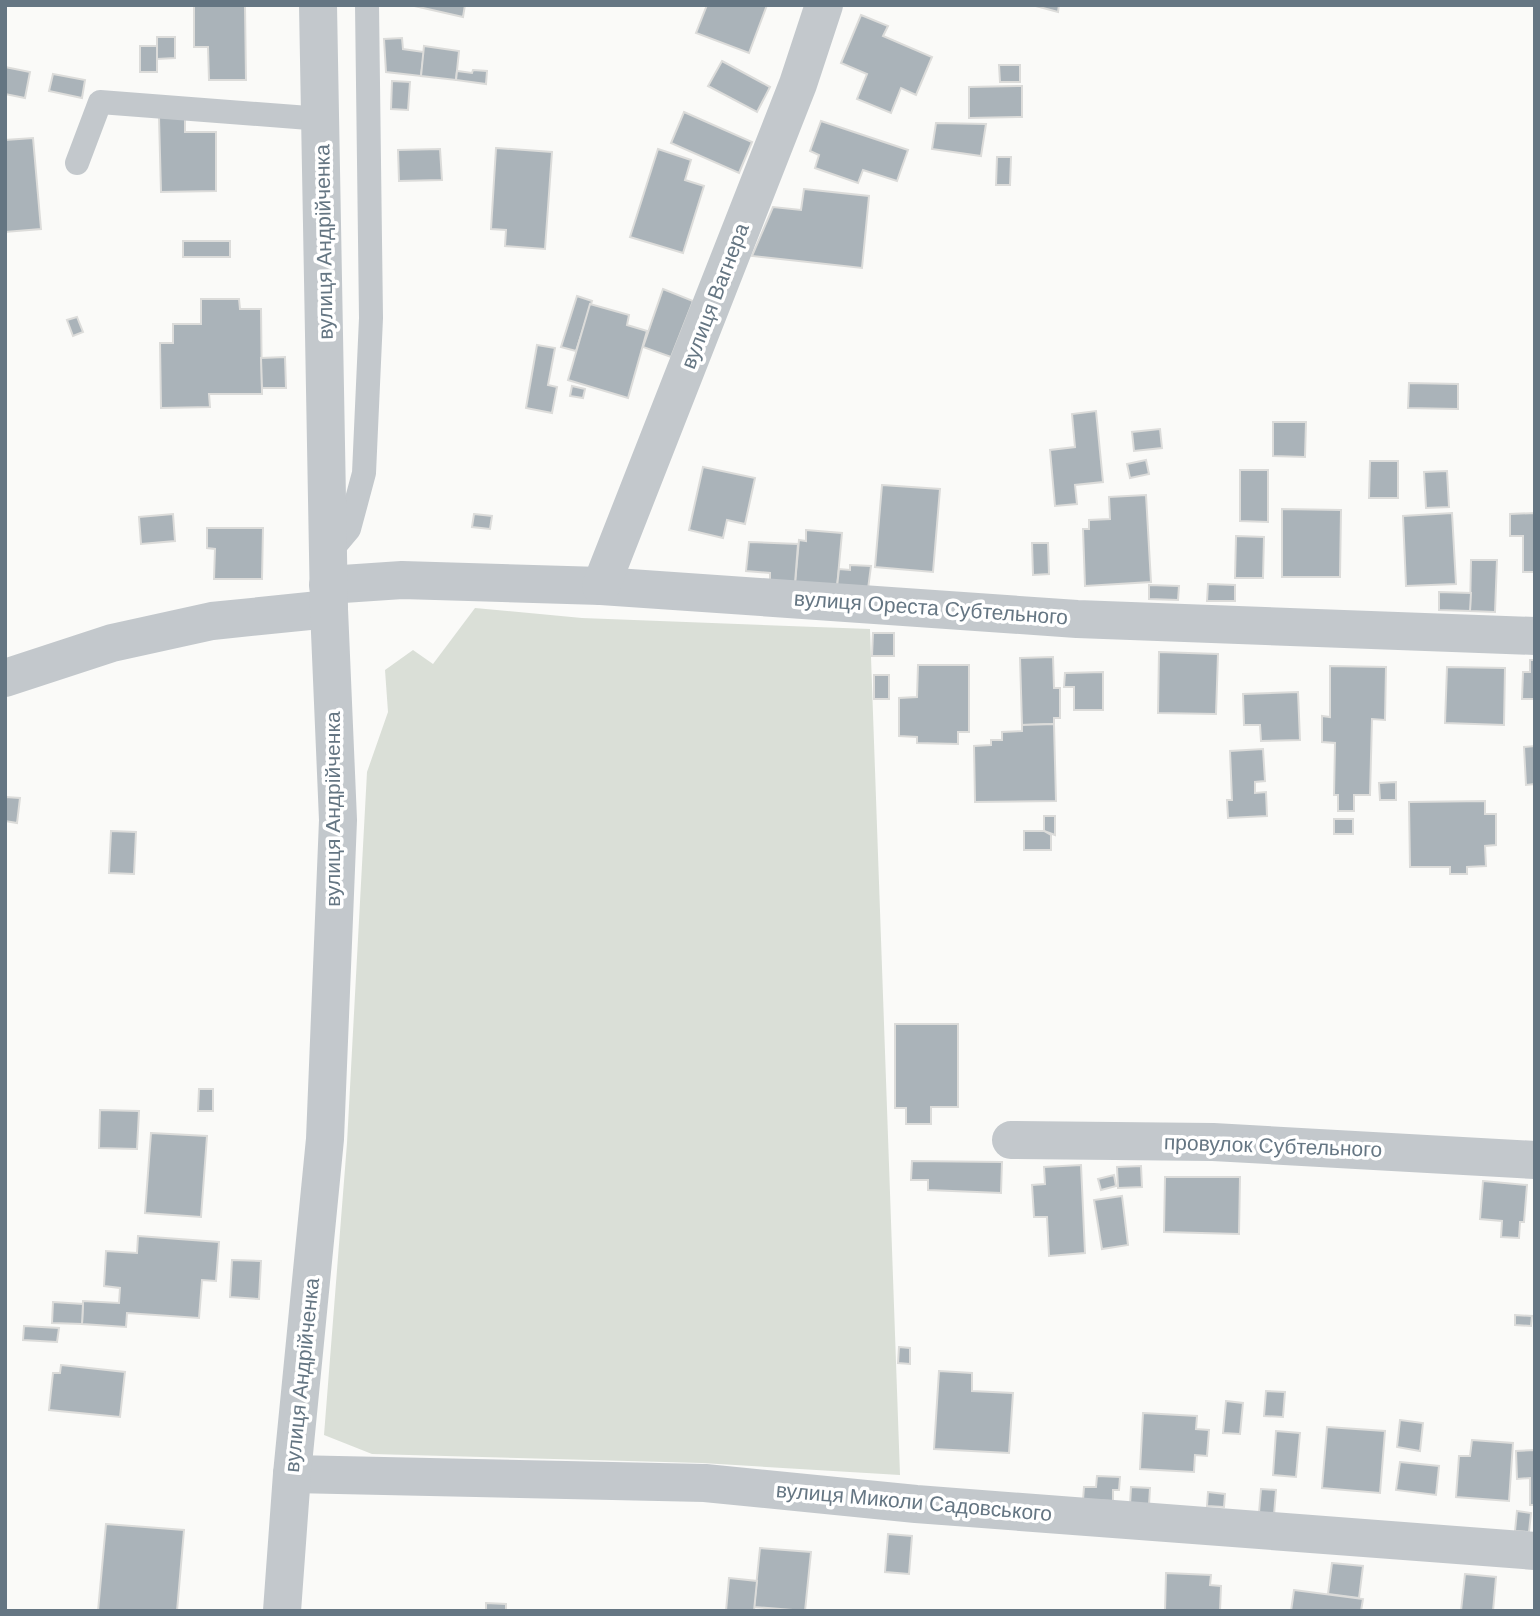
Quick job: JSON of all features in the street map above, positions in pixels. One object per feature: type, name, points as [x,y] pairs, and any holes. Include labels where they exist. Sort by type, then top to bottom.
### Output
[{"type":"street","name":"вулиця Андрійченка","points":[[282,1611],[292,1474],[325,1139],[338,820],[328,582],[318,5]]},
{"type":"street","name":"вулиця Вагнера","points":[[601,586],[798,84],[824,5]]},
{"type":"street","name":"вулиця Ореста Субтельного","points":[[5,678],[112,643],[200,624],[328,582],[402,580],[601,586],[1077,619],[1535,636]]},
{"type":"street","name":"провулок Субтельного","points":[[1011,1140],[1213,1142],[1535,1160]]},
{"type":"street","name":"вулиця Миколи Садовського","points":[[292,1474],[705,1483],[916,1504],[1535,1551]]},
{"type":"lane","points":[[328,582],[349,529],[363,473],[371,318],[367,5]]},
{"type":"lane","points":[[78,163],[100,102],[322,119]]},
{"type":"shaded area","points":[[475,608],[582,618],[870,629],[900,1475],[702,1463],[372,1454],[324,1435],[347,1143],[367,772],[388,712],[385,670],[413,650],[433,664]]},
{"type":"building","points":[[410,5],[465,5],[463,17]]},
{"type":"building","points":[[707,5],[767,5],[749,53],[696,33]]},
{"type":"building","points":[[1032,5],[1059,5],[1058,12]]},
{"type":"building","points":[[194,6],[245,6],[246,80],[209,80],[208,47],[194,47]]},
{"type":"building","points":[[861,15],[888,26],[883,36],[932,57],[916,95],[901,88],[891,113],[857,99],[867,74],[841,63]]},
{"type":"building","points":[[157,37],[175,37],[175,58],[157,59]]},
{"type":"building","points":[[402,38],[403,49],[424,52],[421,76],[386,72],[384,39]]},
{"type":"building","points":[[140,46],[157,46],[157,72],[140,72]]},
{"type":"building","points":[[424,46],[459,51],[456,80],[421,76]]},
{"type":"building","points":[[722,61],[770,87],[757,112],[708,86]]},
{"type":"building","points":[[999,65],[1020,65],[1020,82],[1000,82]]},
{"type":"building","points":[[5,67],[30,72],[25,98],[5,94]]},
{"type":"building","points":[[473,70],[487,71],[486,84],[456,80],[457,71],[472,73]]},
{"type":"building","points":[[53,74],[85,80],[82,98],[49,91]]},
{"type":"building","points":[[392,81],[410,82],[408,110],[391,109]]},
{"type":"building","points":[[1022,86],[1022,117],[969,118],[969,87]]},
{"type":"building","points":[[684,112],[752,142],[739,173],[671,143]]},
{"type":"building","points":[[185,116],[185,132],[216,132],[216,191],[161,192],[159,117]]},
{"type":"building","points":[[821,121],[908,150],[897,181],[863,170],[858,183],[815,168],[819,155],[810,151]]},
{"type":"building","points":[[936,123],[986,124],[981,156],[932,149]]},
{"type":"building","points":[[33,138],[41,229],[5,232],[5,140]]},
{"type":"building","points":[[496,148],[552,152],[545,249],[505,246],[506,230],[491,229]]},
{"type":"building","points":[[440,149],[442,180],[399,181],[398,150]]},
{"type":"building","points":[[658,149],[691,160],[685,180],[704,186],[683,253],[630,237]]},
{"type":"building","points":[[997,157],[1011,157],[1010,185],[996,185]]},
{"type":"building","points":[[804,189],[869,196],[862,268],[752,256],[773,207],[801,210]]},
{"type":"building","points":[[183,241],[230,241],[230,257],[183,257]]},
{"type":"building","points":[[663,289],[693,301],[671,357],[643,347]]},
{"type":"building","points":[[577,296],[592,301],[576,351],[561,347]]},
{"type":"building","points":[[201,299],[239,299],[240,309],[261,309],[262,394],[209,394],[210,407],[161,408],[160,343],[173,343],[173,324],[201,324]]},
{"type":"building","points":[[590,304],[629,315],[627,325],[647,331],[628,398],[568,380]]},
{"type":"building","points":[[77,317],[83,332],[73,336],[67,320]]},
{"type":"building","points":[[537,345],[555,348],[548,385],[557,387],[552,413],[526,408]]},
{"type":"building","points":[[285,357],[286,388],[262,388],[261,358]]},
{"type":"building","points":[[1409,383],[1458,384],[1458,409],[1408,408]]},
{"type":"building","points":[[572,386],[585,389],[583,398],[570,396]]},
{"type":"building","points":[[1096,411],[1103,482],[1075,485],[1077,504],[1055,506],[1050,450],[1075,447],[1072,414]]},
{"type":"building","points":[[1273,422],[1306,422],[1305,457],[1273,456]]},
{"type":"building","points":[[1160,429],[1162,448],[1134,451],[1132,432]]},
{"type":"building","points":[[1146,460],[1149,474],[1130,478],[1127,464]]},
{"type":"building","points":[[1370,461],[1398,461],[1398,498],[1369,498]]},
{"type":"building","points":[[703,467],[755,478],[745,524],[727,520],[723,538],[689,530]]},
{"type":"building","points":[[1240,470],[1268,470],[1268,522],[1240,521]]},
{"type":"building","points":[[1447,471],[1449,507],[1426,508],[1424,472]]},
{"type":"building","points":[[882,485],[940,489],[933,572],[875,567]]},
{"type":"building","points":[[1146,495],[1151,582],[1085,586],[1083,529],[1089,529],[1089,520],[1110,519],[1109,497]]},
{"type":"building","points":[[1282,509],[1341,510],[1340,577],[1282,577]]},
{"type":"building","points":[[1452,513],[1456,584],[1406,586],[1403,516]]},
{"type":"building","points":[[1535,513],[1535,572],[1523,572],[1523,536],[1510,536],[1510,514]]},
{"type":"building","points":[[173,514],[175,541],[141,544],[139,517]]},
{"type":"building","points":[[474,514],[492,516],[490,529],[472,527]]},
{"type":"building","points":[[207,528],[263,528],[262,579],[214,579],[215,549],[207,548]]},
{"type":"building","points":[[806,530],[842,533],[837,587],[795,583],[799,540],[806,541]]},
{"type":"building","points":[[1236,536],[1264,537],[1263,578],[1235,578]]},
{"type":"building","points":[[749,542],[798,544],[795,583],[770,581],[770,573],[746,571]]},
{"type":"building","points":[[1032,543],[1048,543],[1049,574],[1033,575]]},
{"type":"building","points":[[1471,560],[1497,560],[1495,612],[1470,611]]},
{"type":"building","points":[[850,565],[871,566],[868,589],[837,587],[839,569],[850,570]]},
{"type":"building","points":[[1208,584],[1235,585],[1235,601],[1207,601]]},
{"type":"building","points":[[1149,585],[1179,586],[1178,600],[1149,599]]},
{"type":"building","points":[[1439,592],[1471,593],[1470,611],[1439,610]]},
{"type":"building","points":[[873,633],[894,633],[894,656],[872,656]]},
{"type":"building","points":[[1159,652],[1218,654],[1216,714],[1158,713]]},
{"type":"building","points":[[1053,657],[1054,688],[1060,688],[1060,718],[1054,718],[1054,724],[1022,725],[1020,658]]},
{"type":"building","points":[[1530,660],[1535,660],[1535,699],[1522,699],[1523,672],[1530,672]]},
{"type":"building","points":[[918,665],[969,665],[969,732],[958,732],[958,744],[917,743],[917,737],[899,736],[899,698],[917,697]]},
{"type":"building","points":[[1330,666],[1386,667],[1385,720],[1372,719],[1370,795],[1354,795],[1354,811],[1338,811],[1338,795],[1334,795],[1335,743],[1322,742],[1322,716],[1330,717]]},
{"type":"building","points":[[1447,667],[1505,668],[1504,725],[1445,723]]},
{"type":"building","points":[[1103,672],[1103,710],[1074,710],[1074,687],[1064,687],[1065,673]]},
{"type":"building","points":[[874,675],[889,675],[889,699],[874,699]]},
{"type":"building","points":[[1298,692],[1300,740],[1261,741],[1260,725],[1244,725],[1243,694]]},
{"type":"building","points":[[1054,724],[1056,801],[975,802],[974,746],[991,745],[991,740],[1002,740],[1002,732],[1022,731],[1022,725]]},
{"type":"building","points":[[1535,746],[1535,784],[1526,785],[1524,747]]},
{"type":"building","points":[[1263,749],[1265,781],[1255,782],[1255,793],[1266,792],[1267,816],[1228,818],[1227,800],[1232,800],[1230,751]]},
{"type":"building","points":[[1396,782],[1396,800],[1380,800],[1379,783]]},
{"type":"building","points":[[5,797],[20,798],[17,823],[5,821]]},
{"type":"building","points":[[1485,801],[1485,814],[1496,814],[1496,845],[1485,846],[1486,866],[1467,867],[1467,874],[1450,874],[1450,867],[1410,867],[1409,802]]},
{"type":"building","points":[[1044,816],[1055,816],[1055,835],[1044,831]]},
{"type":"building","points":[[1334,819],[1353,819],[1353,834],[1334,834]]},
{"type":"building","points":[[111,831],[136,832],[134,874],[109,873]]},
{"type":"building","points":[[1024,831],[1044,831],[1051,835],[1051,850],[1024,850]]},
{"type":"building","points":[[895,1024],[958,1024],[958,1107],[931,1107],[931,1124],[906,1124],[906,1108],[895,1108]]},
{"type":"building","points":[[199,1089],[213,1089],[213,1111],[198,1111]]},
{"type":"building","points":[[100,1110],[139,1111],[137,1149],[99,1148]]},
{"type":"building","points":[[151,1133],[207,1136],[201,1217],[145,1213]]},
{"type":"building","points":[[912,1161],[1002,1162],[1001,1193],[928,1190],[928,1180],[911,1180]]},
{"type":"building","points":[[1081,1165],[1085,1253],[1049,1256],[1047,1217],[1034,1217],[1032,1185],[1045,1184],[1044,1167]]},
{"type":"building","points":[[1141,1166],[1142,1187],[1118,1188],[1117,1167]]},
{"type":"building","points":[[1114,1175],[1116,1186],[1101,1190],[1098,1179]]},
{"type":"building","points":[[1165,1177],[1240,1177],[1239,1234],[1164,1232]]},
{"type":"building","points":[[1483,1181],[1527,1185],[1524,1222],[1520,1222],[1519,1238],[1501,1237],[1502,1221],[1480,1219]]},
{"type":"building","points":[[1122,1196],[1128,1245],[1102,1249],[1094,1200]]},
{"type":"building","points":[[138,1236],[219,1242],[216,1281],[202,1280],[199,1318],[127,1313],[126,1327],[82,1324],[83,1301],[119,1303],[120,1288],[104,1286],[106,1251],[137,1253]]},
{"type":"building","points":[[232,1260],[261,1261],[259,1299],[230,1297]]},
{"type":"building","points":[[53,1302],[83,1304],[82,1324],[52,1323]]},
{"type":"building","points":[[1515,1315],[1532,1316],[1531,1326],[1515,1325]]},
{"type":"building","points":[[24,1326],[59,1328],[57,1342],[23,1340]]},
{"type":"building","points":[[899,1347],[910,1348],[910,1364],[898,1363]]},
{"type":"building","points":[[61,1365],[125,1372],[120,1417],[49,1410],[53,1373],[60,1373]]},
{"type":"building","points":[[939,1371],[972,1373],[972,1391],[1013,1393],[1009,1453],[934,1449]]},
{"type":"building","points":[[1266,1391],[1285,1392],[1283,1417],[1264,1416]]},
{"type":"building","points":[[1226,1401],[1243,1403],[1240,1434],[1223,1433]]},
{"type":"building","points":[[1143,1413],[1197,1416],[1196,1429],[1209,1430],[1207,1456],[1195,1455],[1194,1472],[1140,1469]]},
{"type":"building","points":[[1400,1420],[1423,1423],[1420,1451],[1397,1447]]},
{"type":"building","points":[[1327,1427],[1385,1431],[1380,1493],[1322,1488]]},
{"type":"building","points":[[1276,1431],[1300,1433],[1296,1477],[1273,1475]]},
{"type":"building","points":[[1472,1440],[1513,1443],[1509,1501],[1456,1497],[1459,1456],[1470,1456]]},
{"type":"building","points":[[1535,1450],[1535,1505],[1530,1505],[1530,1478],[1517,1479],[1516,1451]]},
{"type":"building","points":[[1400,1462],[1439,1466],[1436,1495],[1396,1490]]},
{"type":"building","points":[[1097,1476],[1120,1477],[1119,1490],[1113,1490],[1113,1501],[1083,1500],[1084,1487],[1096,1487]]},
{"type":"building","points":[[1131,1487],[1150,1488],[1149,1505],[1130,1505]]},
{"type":"building","points":[[1261,1489],[1276,1490],[1274,1515],[1259,1513]]},
{"type":"building","points":[[1208,1492],[1225,1494],[1224,1507],[1207,1506]]},
{"type":"building","points":[[1517,1511],[1531,1513],[1529,1532],[1515,1531]]},
{"type":"building","points":[[106,1524],[184,1530],[177,1611],[98,1611]]},
{"type":"building","points":[[888,1534],[912,1536],[909,1574],[885,1572]]},
{"type":"building","points":[[760,1548],[811,1552],[805,1611],[754,1607]]},
{"type":"building","points":[[1332,1563],[1363,1566],[1359,1598],[1328,1594]]},
{"type":"building","points":[[1166,1573],[1211,1575],[1210,1585],[1221,1586],[1220,1611],[1165,1611]]},
{"type":"building","points":[[1465,1574],[1496,1577],[1493,1611],[1461,1611]]},
{"type":"building","points":[[729,1578],[757,1581],[754,1611],[726,1611]]},
{"type":"building","points":[[1294,1590],[1363,1599],[1361,1611],[1291,1611]]},
{"type":"building","points":[[486,1603],[506,1604],[506,1611],[486,1611]]}]
